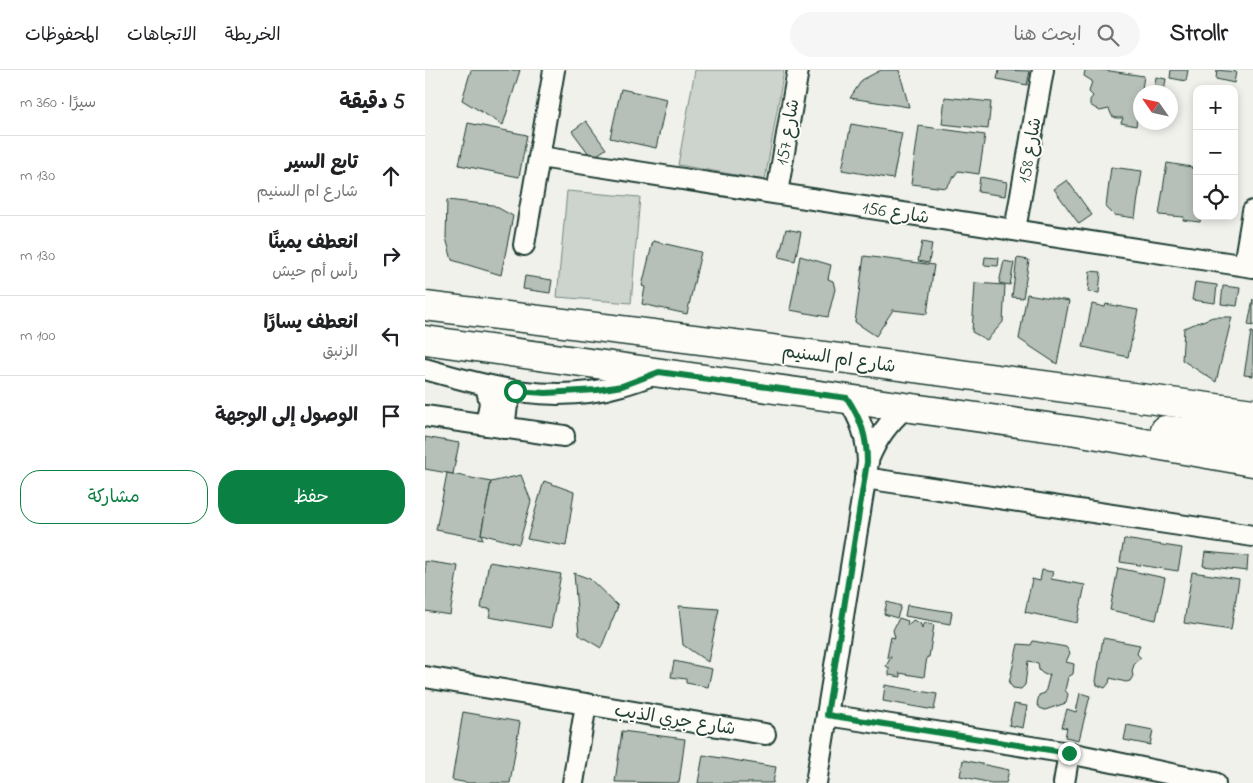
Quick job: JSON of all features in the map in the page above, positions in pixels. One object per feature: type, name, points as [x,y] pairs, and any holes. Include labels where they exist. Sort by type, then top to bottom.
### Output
[{"type":"main road","name":"شارع ام السنيم","points":[[425,306],[742,345],[1253,413]]},
{"type":"main road","points":[[425,340],[1076,431],[1253,462]]},
{"type":"main road","points":[[1076,431],[1159,430],[1253,440]]},
{"type":"street","points":[[524,245],[554,70]]},
{"type":"street","name":"شارع 157","points":[[777,194],[798,70]]},
{"type":"street","name":"شارع 158","points":[[1015,230],[1043,70]]},
{"type":"street","name":"شارع 156","points":[[540,157],[1248,266]]},
{"type":"street","points":[[1248,266],[1253,211]]},
{"type":"street","points":[[425,369],[486,386],[515,391],[546,393],[597,390],[622,386],[659,372]]},
{"type":"street","points":[[486,386],[495,426]]},
{"type":"street","points":[[495,426],[515,391]]},
{"type":"street","points":[[816,783],[866,470],[867,445],[863,428],[847,398]]},
{"type":"street","points":[[866,470],[873,446],[893,418],[906,407]]},
{"type":"street","points":[[425,416],[564,436]]},
{"type":"street","points":[[866,470],[1253,536]]},
{"type":"street","name":"شارع جري الذيب","points":[[425,677],[765,734]]},
{"type":"street","points":[[573,783],[586,704]]},
{"type":"street","points":[[827,715],[1069,753],[1215,783]]},
{"type":"street","points":[[1065,783],[1069,753]]},
{"type":"shaded area","points":[[695,70],[784,70],[765,180],[678,165]]},
{"type":"shaded area","points":[[567,191],[640,197],[631,303],[557,297]]},
{"type":"building","points":[[471,70],[520,70],[503,125],[462,100]]},
{"type":"building","points":[[881,70],[899,70],[909,107],[850,98],[862,80]]},
{"type":"building","points":[[999,70],[1030,71],[1027,85],[997,79]]},
{"type":"building","points":[[1085,70],[1103,70],[1144,76],[1143,85],[1133,85],[1133,125],[1121,123],[1123,118],[1112,116],[1109,109],[1100,111],[1090,105],[1090,100],[1093,96],[1089,92],[1092,81],[1084,76]]},
{"type":"building","points":[[1171,70],[1188,70],[1186,81],[1170,78]]},
{"type":"building","points":[[1217,70],[1236,72],[1234,83],[1216,79]]},
{"type":"building","points":[[1156,77],[1166,79],[1165,85],[1155,85]]},
{"type":"building","points":[[621,89],[667,99],[656,148],[610,138]]},
{"type":"building","points":[[945,97],[991,102],[988,129],[942,124]]},
{"type":"building","points":[[586,121],[606,149],[592,158],[572,131]]},
{"type":"building","points":[[468,123],[527,135],[519,177],[459,165]]},
{"type":"building","points":[[851,124],[902,133],[893,179],[842,170]]},
{"type":"building","points":[[919,126],[985,135],[979,174],[958,171],[946,188],[911,184]]},
{"type":"building","points":[[1167,163],[1192,167],[1193,220],[1200,220],[1200,222],[1183,220],[1184,217],[1159,215]]},
{"type":"building","points":[[1111,167],[1142,171],[1135,218],[1114,215],[1106,207]]},
{"type":"building","points":[[980,177],[1007,182],[1005,196],[978,192]]},
{"type":"building","points":[[1067,180],[1092,215],[1079,224],[1054,189]]},
{"type":"building","points":[[447,200],[493,205],[513,216],[501,275],[452,260],[446,238]]},
{"type":"building","points":[[786,229],[801,232],[795,261],[779,257]]},
{"type":"building","points":[[653,241],[701,252],[687,314],[642,304],[645,287],[642,286]]},
{"type":"building","points":[[922,242],[932,244],[929,263],[918,261]]},
{"type":"building","points":[[800,256],[831,265],[828,279],[833,281],[835,289],[828,317],[790,310]]},
{"type":"building","points":[[864,256],[934,265],[927,314],[893,310],[876,336],[855,322]]},
{"type":"building","points":[[985,257],[999,258],[998,266],[984,265]]},
{"type":"building","points":[[1017,258],[1029,260],[1023,298],[1012,297]]},
{"type":"building","points":[[1004,261],[1014,263],[1010,285],[999,283]]},
{"type":"building","points":[[1090,271],[1101,272],[1099,293],[1088,292]]},
{"type":"building","points":[[525,276],[552,280],[550,293],[523,289]]},
{"type":"building","points":[[1195,282],[1217,285],[1215,303],[1192,300]]},
{"type":"building","points":[[975,283],[1005,285],[1003,322],[987,340],[972,332]]},
{"type":"building","points":[[1223,286],[1240,288],[1237,306],[1221,304]]},
{"type":"building","points":[[1027,294],[1069,301],[1057,364],[1019,339]]},
{"type":"building","points":[[1253,299],[1253,326],[1248,325]]},
{"type":"building","points":[[1092,304],[1105,307],[1106,304],[1138,310],[1128,357],[1083,347]]},
{"type":"building","points":[[1213,317],[1232,317],[1216,382],[1182,360],[1184,328]]},
{"type":"building","points":[[1251,332],[1253,332],[1253,376],[1244,375]]},
{"type":"building","points":[[425,437],[459,443],[453,474],[425,469]]},
{"type":"building","points":[[447,473],[491,482],[481,534],[483,539],[436,530]]},
{"type":"building","points":[[521,475],[531,501],[519,544],[481,534],[491,482]]},
{"type":"building","points":[[544,481],[574,492],[566,546],[527,539]]},
{"type":"building","points":[[1124,539],[1182,548],[1178,571],[1120,562]]},
{"type":"building","points":[[1205,552],[1248,556],[1247,571],[1203,566]]},
{"type":"building","points":[[425,561],[458,566],[450,615],[425,611]]},
{"type":"building","points":[[489,562],[561,574],[551,628],[489,617],[491,609],[481,608]]},
{"type":"building","points":[[1118,568],[1165,578],[1156,620],[1110,610]]},
{"type":"building","points":[[1042,570],[1053,572],[1051,579],[1085,585],[1077,623],[1025,612],[1032,579],[1040,581]]},
{"type":"building","points":[[1192,572],[1239,579],[1231,630],[1184,623]]},
{"type":"building","points":[[574,573],[590,579],[618,606],[601,648],[579,635]]},
{"type":"building","points":[[887,602],[901,606],[897,618],[884,614]]},
{"type":"building","points":[[907,605],[952,612],[950,624],[905,616]]},
{"type":"building","points":[[679,606],[719,609],[708,662],[683,645]]},
{"type":"building","points":[[899,618],[908,621],[907,626],[913,620],[920,623],[922,628],[925,623],[934,625],[924,677],[899,673],[901,677],[889,675],[889,668],[886,666],[891,657],[887,657],[891,637],[895,638],[893,630]]},
{"type":"building","points":[[1103,638],[1140,645],[1137,654],[1141,658],[1135,662],[1132,671],[1133,676],[1130,681],[1126,682],[1110,678],[1105,688],[1097,685]]},
{"type":"building","points":[[1033,641],[1066,647],[1070,653],[1066,662],[1074,664],[1073,674],[1068,677],[1065,690],[1068,694],[1066,703],[1045,710],[1037,704],[1039,695],[1045,693],[1050,674],[1042,673],[1039,670],[1038,663],[1028,661],[1025,685],[1021,689],[1013,688],[1009,683],[1018,644],[1031,645]]},
{"type":"building","points":[[674,661],[712,669],[708,687],[686,683],[686,679],[671,677]]},
{"type":"building","points":[[885,685],[937,694],[934,710],[883,701]]},
{"type":"building","points":[[1080,693],[1090,696],[1079,740],[1065,737],[1067,728],[1062,727],[1067,709],[1076,712]]},
{"type":"building","points":[[1014,704],[1027,706],[1023,728],[1009,725]]},
{"type":"building","points":[[463,712],[520,722],[510,783],[468,783],[452,780]]},
{"type":"building","points":[[1127,725],[1153,730],[1150,745],[1124,740]]},
{"type":"building","points":[[622,731],[685,739],[679,783],[615,782]]},
{"type":"building","points":[[703,755],[776,767],[773,783],[698,783]]},
{"type":"building","points":[[963,760],[1009,770],[1006,783],[991,783],[960,776]]},
{"type":"route","points":[[515,391],[572,393],[597,390],[622,386],[659,372],[847,398],[863,428],[867,445],[867,462],[827,715],[1069,753]]}]
